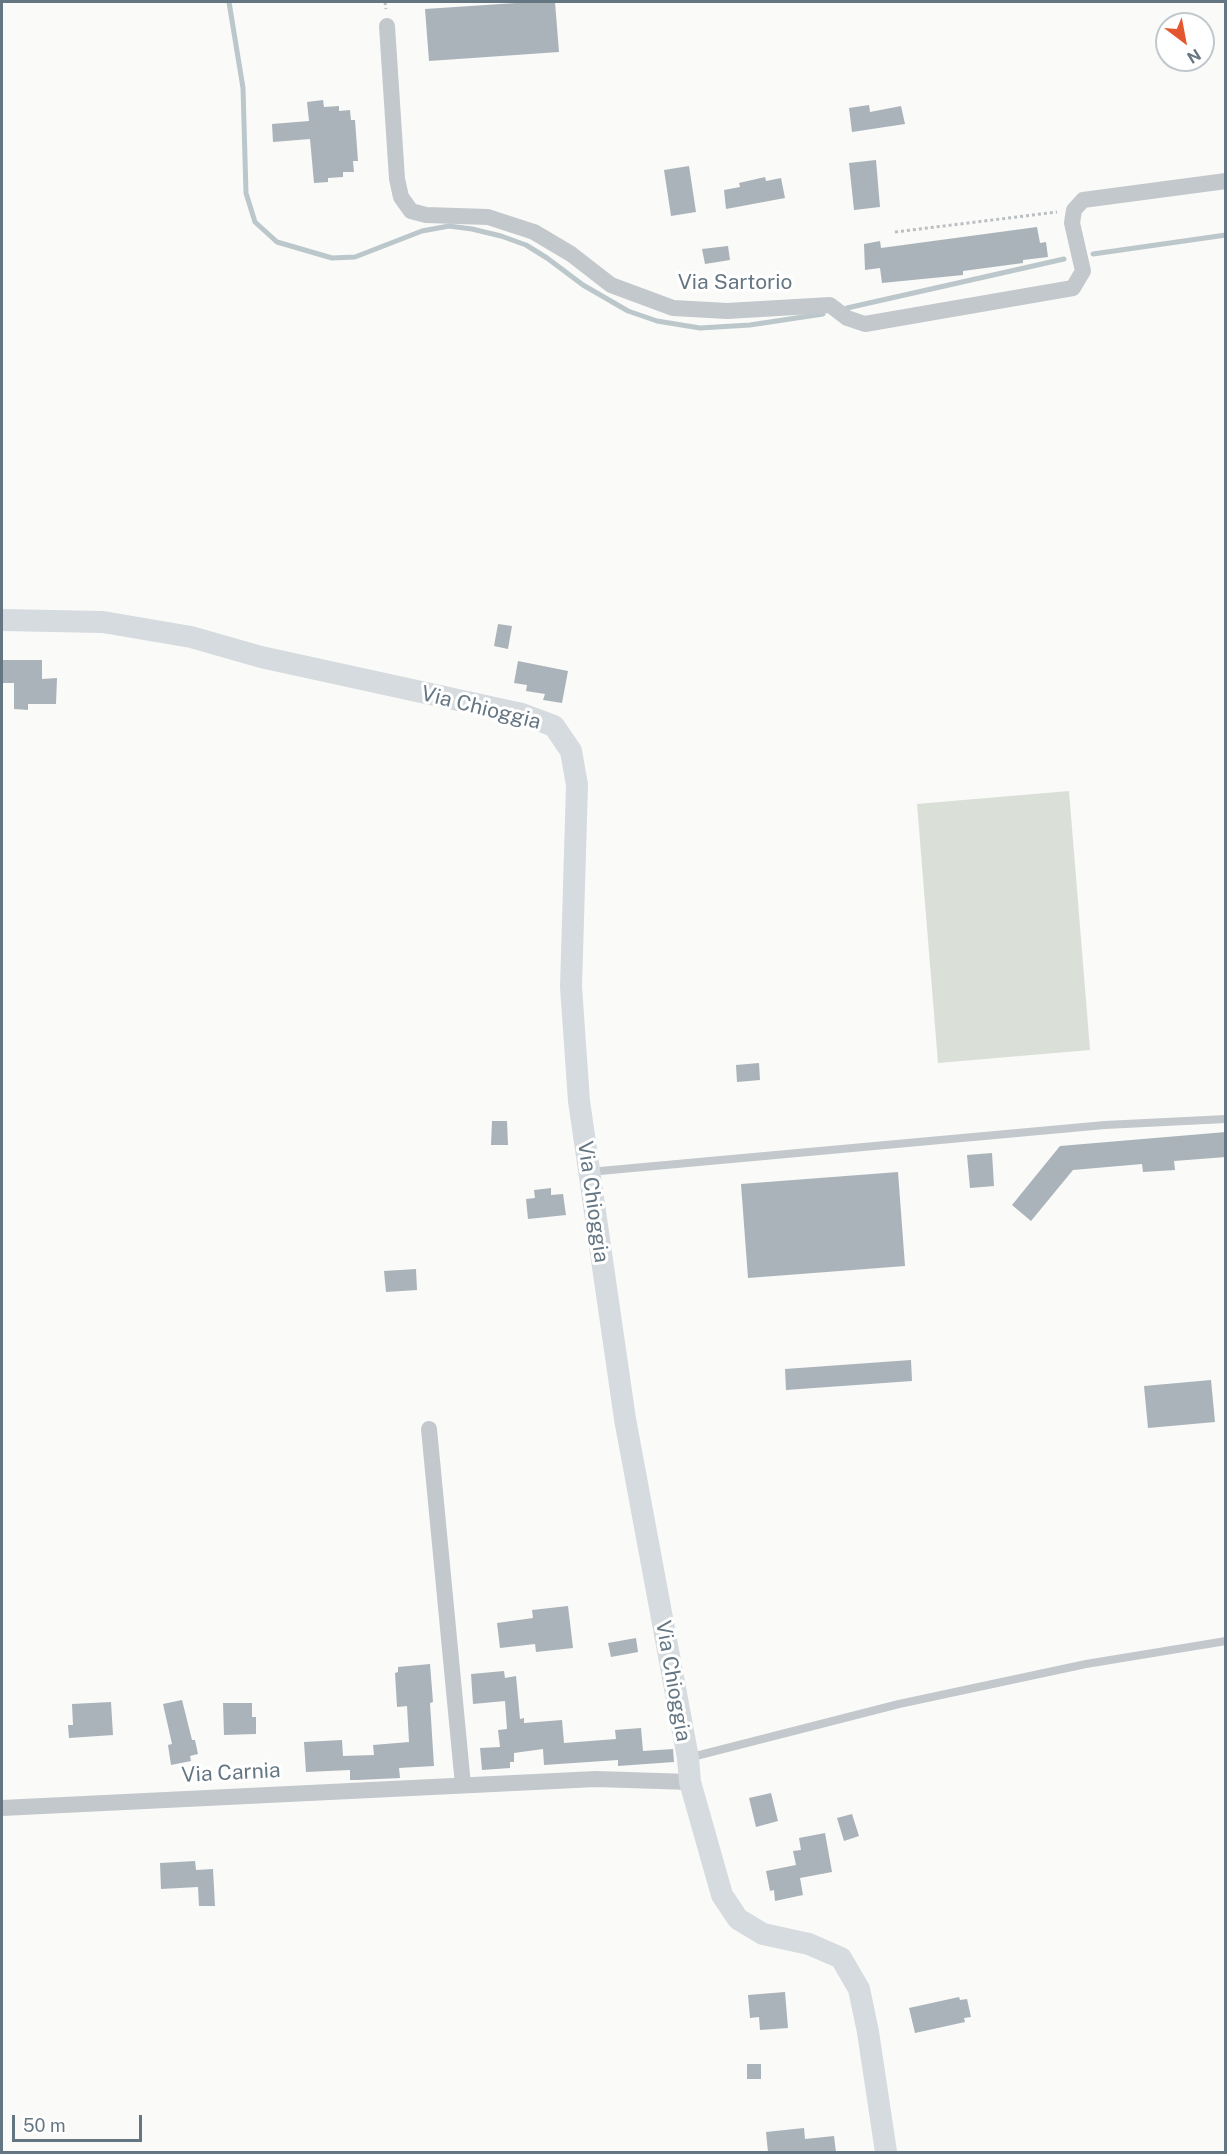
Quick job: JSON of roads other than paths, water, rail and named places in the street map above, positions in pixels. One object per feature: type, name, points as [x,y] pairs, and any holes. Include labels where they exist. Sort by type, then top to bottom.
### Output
[{"type":"street","name":"Via Sartorio","points":[[387,26],[397,179],[401,197],[411,211],[426,215],[488,217],[534,232],[571,254],[610,285],[673,309],[727,311],[830,305],[847,318],[865,324],[1073,288],[1083,271],[1072,223],[1074,210],[1083,200],[1226,181]]},
{"type":"street","name":"Via Chioggia","points":[[2,620],[103,622],[191,637],[261,657],[522,714],[554,726],[571,751],[577,785],[571,987],[579,1101],[625,1419],[690,1782],[722,1895],[738,1919],[763,1934],[809,1944],[840,1958],[859,1989],[868,2032],[886,2152]]},
{"type":"street","points":[[429,1429],[463,1785]]},
{"type":"street","name":"Via Carnia","points":[[2,1808],[596,1779],[690,1782]]},
{"type":"lane","points":[[589,1172],[1105,1125],[1226,1119]]},
{"type":"lane","points":[[687,1758],[899,1704],[1086,1664],[1226,1641]]},
{"type":"waterway","points":[[229,2],[243,88],[246,193],[255,222],[277,242],[332,258],[355,257],[422,231],[449,226],[472,229],[526,245],[583,285],[628,311],[657,321],[700,328],[750,325],[823,314]]},
{"type":"waterway","points":[[1093,254],[1226,235]]},
{"type":"waterway","points":[[847,308],[1064,259]]}]
